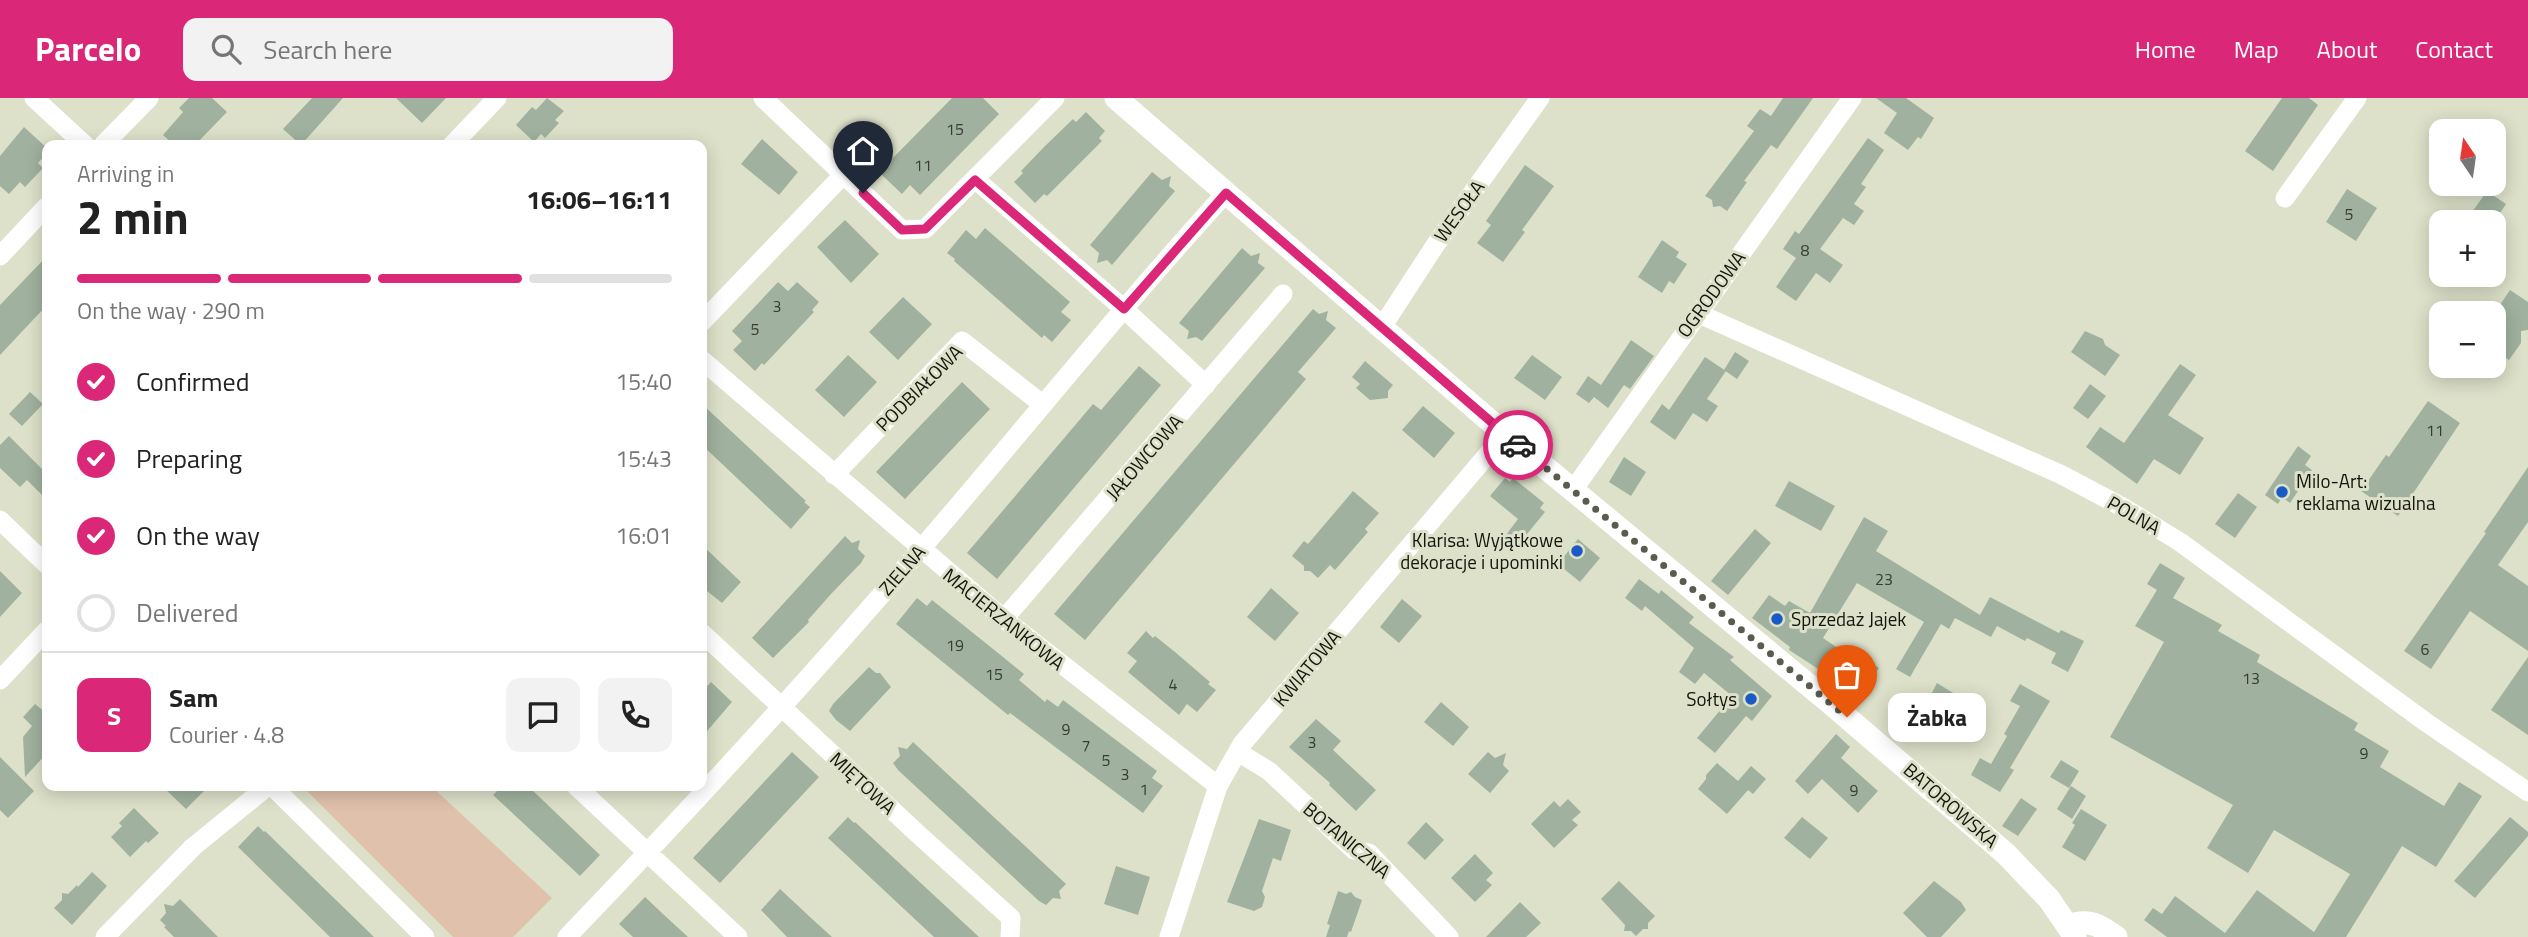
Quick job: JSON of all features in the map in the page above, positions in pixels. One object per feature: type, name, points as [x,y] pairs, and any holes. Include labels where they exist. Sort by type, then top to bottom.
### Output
[{"type":"street","points":[[34,98],[80,140]]},
{"type":"street","points":[[108,140],[149,98]]},
{"type":"street","points":[[458,140],[497,98]]},
{"type":"street","points":[[763,98],[902,230],[925,229],[1055,98]]},
{"type":"street","name":"BATOROWSKA","points":[[1116,98],[1505,434],[1839,710],[2006,854],[2043,891],[2072,932],[2088,921],[2116,937]]},
{"type":"street","name":"WESOŁA","points":[[1381,327],[1436,244],[1540,98]]},
{"type":"street","name":"OGRODOWA","points":[[1573,490],[1852,98]]},
{"type":"street","points":[[2285,198],[2357,98]]},
{"type":"street","points":[[707,317],[844,174]]},
{"type":"street","points":[[975,180],[1124,309],[1206,385]]},
{"type":"street","name":"ZIELNA","points":[[707,789],[920,550],[1042,404],[1226,193]]},
{"type":"street","points":[[0,256],[42,211]]},
{"type":"street","name":"JAŁOWCOWA","points":[[1003,619],[1283,294]]},
{"type":"street","name":"POLNA","points":[[1697,313],[2062,475],[2126,509],[2180,542],[2427,723],[2528,792]]},
{"type":"street","name":"PODBIAŁOWA","points":[[834,475],[962,341],[1042,404]]},
{"type":"street","name":"MACIERZANKOWA","points":[[707,364],[1003,619],[1218,786]]},
{"type":"street","name":"KWIATOWA","points":[[1169,937],[1218,786],[1238,752],[1505,434]]},
{"type":"street","points":[[0,520],[42,560]]},
{"type":"street","points":[[0,680],[42,635]]},
{"type":"street","name":"MIĘTOWA","points":[[707,638],[1012,918],[1010,937]]},
{"type":"street","name":"BOTANICZNA","points":[[1238,752],[1269,771],[1354,850],[1369,853],[1449,937]]},
{"type":"street","points":[[116,933],[193,847],[264,791]]},
{"type":"street","points":[[275,791],[425,937]]},
{"type":"street","points":[[581,791],[738,937]]},
{"type":"street","name":"ZIELNA","points":[[567,937],[705,791]]},
{"type":"shaded area","points":[[307,791],[436,791],[552,898],[513,937],[453,937]]},
{"type":"building","points":[[189,98],[212,98],[227,112],[200,140],[168,140],[163,135],[183,112],[179,108]]},
{"type":"building","points":[[312,98],[343,98],[305,140],[295,140],[283,129]]},
{"type":"building","points":[[396,98],[446,98],[422,123]]},
{"type":"building","points":[[547,98],[564,111],[555,120],[559,123],[545,138],[541,134],[536,140],[532,140],[516,125],[532,107],[536,110]]},
{"type":"building","points":[[952,98],[983,98],[999,114],[920,195],[910,185],[902,194],[881,174],[888,167],[886,165]]},
{"type":"building","points":[[1783,98],[1813,98],[1777,149],[1771,145],[1744,181],[1747,182],[1727,211],[1720,206],[1713,207],[1712,200],[1705,196],[1754,131],[1747,126],[1760,109],[1771,116]]},
{"type":"building","points":[[1876,98],[1906,98],[1934,118],[1921,139],[1918,137],[1908,150],[1884,133],[1897,113]]},
{"type":"building","points":[[2282,98],[2309,98],[2318,105],[2273,171],[2245,151]]},
{"type":"building","points":[[1086,112],[1105,131],[1099,138],[1102,141],[1047,196],[1044,194],[1035,203],[1014,182],[1044,147],[1073,119],[1076,122]]},
{"type":"building","points":[[24,127],[42,143],[42,159],[38,163],[42,169],[25,187],[20,182],[9,194],[0,186],[0,156]]},
{"type":"building","points":[[1868,138],[1884,150],[1861,184],[1866,187],[1854,204],[1864,211],[1854,225],[1843,218],[1820,249],[1843,265],[1830,283],[1816,273],[1796,301],[1776,287],[1796,258],[1783,249],[1795,231],[1799,234]]},
{"type":"building","points":[[762,139],[798,172],[779,195],[741,164]]},
{"type":"building","points":[[1525,165],[1554,186],[1503,262],[1477,243],[1491,225],[1486,221]]},
{"type":"building","points":[[1152,172],[1162,180],[1171,176],[1169,186],[1175,191],[1112,265],[1107,260],[1097,263],[1099,253],[1090,245]]},
{"type":"building","points":[[2347,189],[2377,208],[2356,241],[2326,222]]},
{"type":"building","points":[[2483,196],[2494,196],[2506,204],[2502,210],[2474,210]]},
{"type":"building","points":[[845,220],[879,254],[851,283],[817,247]]},
{"type":"building","points":[[985,228],[1070,302],[1061,312],[1071,320],[1052,342],[1044,335],[1042,338],[947,253],[966,230],[976,239]]},
{"type":"building","points":[[1662,240],[1679,252],[1676,257],[1687,264],[1674,284],[1669,281],[1662,293],[1638,277]]},
{"type":"building","points":[[1242,248],[1251,256],[1260,253],[1258,263],[1265,268],[1202,341],[1196,337],[1187,339],[1189,331],[1179,323]]},
{"type":"building","points":[[42,261],[42,310],[0,355],[0,305]]},
{"type":"building","points":[[778,282],[788,291],[797,282],[819,302],[812,310],[814,312],[764,365],[762,363],[755,371],[733,350],[742,341],[732,331]]},
{"type":"building","points":[[2510,290],[2528,302],[2528,330],[2521,331],[2521,343],[2509,360],[2506,358],[2506,301],[2503,301]]},
{"type":"building","points":[[903,297],[932,324],[898,360],[869,332]]},
{"type":"building","points":[[1313,309],[1319,314],[1328,311],[1326,320],[1336,328],[1298,372],[1306,379],[1085,640],[1054,614]]},
{"type":"building","points":[[2085,331],[2103,339],[2105,345],[2120,355],[2105,376],[2071,352]]},
{"type":"building","points":[[1631,340],[1654,356],[1630,389],[1624,385],[1608,408],[1594,397],[1589,403],[1576,394],[1588,376],[1601,385]]},
{"type":"building","points":[[1735,352],[1749,361],[1737,379],[1724,370]]},
{"type":"building","points":[[848,355],[877,382],[844,417],[815,390]]},
{"type":"building","points":[[1532,355],[1562,377],[1545,400],[1514,378]]},
{"type":"building","points":[[1705,357],[1726,371],[1707,399],[1718,406],[1707,422],[1693,413],[1675,440],[1650,422],[1662,404],[1669,410]]},
{"type":"building","points":[[1365,361],[1393,385],[1388,391],[1388,398],[1370,400],[1356,388],[1360,384],[1352,377]]},
{"type":"building","points":[[2180,364],[2196,375],[2168,415],[2204,438],[2180,475],[2154,459],[2137,484],[2086,447],[2100,427],[2124,443]]},
{"type":"building","points":[[1139,366],[1161,385],[997,579],[967,553],[1093,404],[1101,410]]},
{"type":"building","points":[[962,382],[990,409],[905,499],[876,472]]},
{"type":"building","points":[[2090,384],[2106,396],[2088,419],[2073,408]]},
{"type":"building","points":[[30,392],[42,403],[22,426],[9,414]]},
{"type":"building","points":[[2428,401],[2460,423],[2398,516],[2361,491],[2386,455],[2389,457]]},
{"type":"building","points":[[1423,406],[1455,433],[1434,458],[1402,430]]},
{"type":"building","points":[[707,409],[806,501],[804,502],[810,507],[791,529],[707,450]]},
{"type":"building","points":[[9,436],[42,469],[42,495],[27,480],[20,487],[0,468],[0,445]]},
{"type":"building","points":[[2298,446],[2311,456],[2305,465],[2312,470],[2290,503],[2282,497],[2278,504],[2265,495]]},
{"type":"building","points":[[1624,457],[1646,472],[1631,496],[1609,482]]},
{"type":"building","points":[[2528,467],[2528,522],[2498,565],[2528,586],[2528,651],[2470,611],[2431,669],[2404,651]]},
{"type":"building","points":[[1505,478],[1510,482],[1513,478],[1544,503],[1540,508],[1545,512],[1518,545],[1506,535],[1518,519],[1490,496]]},
{"type":"building","points":[[1789,481],[1835,506],[1821,531],[1775,506]]},
{"type":"building","points":[[1353,491],[1379,513],[1365,529],[1368,532],[1335,570],[1330,565],[1318,578],[1310,571],[1304,571],[1304,566],[1292,556],[1304,541],[1308,544]]},
{"type":"building","points":[[2238,493],[2257,507],[2235,538],[2215,524]]},
{"type":"building","points":[[1864,517],[1888,531],[1876,551],[1980,615],[1990,597],[2059,633],[2061,630],[2084,641],[2068,672],[2051,663],[2056,653],[2027,638],[2025,641],[1997,626],[1991,637],[1955,618],[1949,629],[1941,624],[1910,677],[1896,669],[1924,622],[1857,583],[1823,638],[1848,655],[1852,649],[1879,668],[1860,696],[1789,650],[1790,647],[1752,618],[1769,595],[1785,606],[1789,601],[1810,613]]},
{"type":"building","points":[[1755,529],[1771,543],[1728,595],[1711,581]]},
{"type":"building","points":[[845,536],[852,543],[860,540],[858,549],[865,556],[861,563],[773,658],[752,638]]},
{"type":"building","points":[[1578,539],[1600,558],[1580,582],[1558,564]]},
{"type":"building","points":[[707,550],[741,582],[722,603],[707,591]]},
{"type":"building","points":[[2160,563],[2185,578],[2173,598],[2222,625],[2218,631],[2260,655],[2257,662],[2358,723],[2354,730],[2389,751],[2380,767],[2444,806],[2459,782],[2482,796],[2436,867],[2402,846],[2346,937],[2167,937],[2144,920],[2153,908],[2162,914],[2175,896],[2225,933],[2257,890],[2314,932],[2350,874],[2274,830],[2248,873],[2207,848],[2233,805],[2110,737],[2164,642],[2135,626],[2157,590],[2147,584]]},
{"type":"building","points":[[0,571],[22,593],[0,617]]},
{"type":"building","points":[[1639,579],[1659,594],[1661,590],[1694,617],[1689,623],[1734,657],[1730,660],[1772,696],[1752,721],[1746,716],[1715,753],[1697,738],[1732,696],[1704,673],[1695,684],[1679,672],[1694,648],[1645,606],[1642,611],[1625,598]]},
{"type":"building","points":[[1271,588],[1299,613],[1275,641],[1247,617]]},
{"type":"building","points":[[917,598],[927,606],[932,600],[1024,674],[1019,680],[1045,702],[1047,699],[1058,707],[1063,700],[1157,771],[1152,778],[1163,786],[1143,813],[1010,713],[1008,715],[896,624]]},
{"type":"building","points":[[1402,599],[1422,616],[1399,643],[1380,627]]},
{"type":"building","points":[[1146,631],[1175,652],[1216,690],[1197,712],[1187,704],[1179,715],[1128,672],[1137,661],[1127,653]]},
{"type":"building","points":[[2528,657],[2528,735],[2491,710]]},
{"type":"building","points":[[869,667],[880,673],[891,687],[850,731],[829,711]]},
{"type":"building","points":[[711,682],[732,702],[707,731],[707,686]]},
{"type":"building","points":[[1937,683],[1966,701],[1956,717],[1947,711],[1929,739],[1913,729]]},
{"type":"building","points":[[2020,684],[2050,701],[2010,768],[2014,770],[2000,792],[1971,775],[1980,758],[1991,764],[2007,736],[2004,734],[2020,706],[2010,701]]},
{"type":"building","points":[[1441,702],[1469,727],[1453,746],[1424,722]]},
{"type":"building","points":[[35,704],[42,710],[42,758],[25,777],[23,737],[32,726],[23,717]]},
{"type":"building","points":[[1316,719],[1341,741],[1333,750],[1376,790],[1356,811],[1330,783],[1289,747]]},
{"type":"building","points":[[1836,734],[1850,747],[1841,758],[1878,791],[1858,813],[1822,779],[1808,794],[1795,781]]},
{"type":"building","points":[[913,742],[1066,884],[1059,891],[1061,899],[1053,898],[1046,905],[1039,901],[898,770],[893,763],[900,756],[898,747],[907,749]]},
{"type":"building","points":[[792,752],[819,777],[720,883],[693,858]]},
{"type":"building","points":[[1488,752],[1495,758],[1506,753],[1503,765],[1509,771],[1490,793],[1468,774]]},
{"type":"building","points":[[0,757],[34,791],[8,818],[0,810]]},
{"type":"building","points":[[2061,760],[2079,771],[2069,788],[2050,777]]},
{"type":"building","points":[[1717,763],[1738,781],[1751,766],[1766,779],[1753,794],[1748,790],[1727,814],[1698,789]]},
{"type":"building","points":[[2071,786],[2086,796],[2072,819],[2057,809]]},
{"type":"building","points":[[167,791],[204,791],[186,809]]},
{"type":"building","points":[[497,791],[533,791],[600,855],[580,876],[493,795]]},
{"type":"building","points":[[2021,798],[2037,809],[2018,836],[2002,826]]},
{"type":"building","points":[[1568,799],[1581,812],[1572,820],[1578,825],[1554,848],[1531,824],[1554,801],[1560,807]]},
{"type":"building","points":[[134,808],[159,833],[148,843],[146,841],[130,857],[111,837],[122,826],[119,823]]},
{"type":"building","points":[[2081,809],[2107,825],[2085,861],[2062,847]]},
{"type":"building","points":[[848,817],[979,937],[934,937],[828,838]]},
{"type":"building","points":[[1802,817],[1828,838],[1810,859],[1784,838]]},
{"type":"building","points":[[2510,817],[2528,832],[2528,836],[2475,898],[2454,881]]},
{"type":"building","points":[[1259,819],[1291,830],[1281,861],[1273,858],[1262,891],[1265,897],[1262,907],[1254,911],[1227,902]]},
{"type":"building","points":[[1426,822],[1444,840],[1425,860],[1407,843]]},
{"type":"building","points":[[258,826],[374,937],[330,937],[238,847]]},
{"type":"building","points":[[1475,854],[1493,873],[1486,880],[1492,885],[1475,902],[1451,878]]},
{"type":"building","points":[[1116,866],[1150,877],[1138,915],[1104,904]]},
{"type":"building","points":[[92,872],[107,886],[72,925],[54,908],[62,900],[62,893],[68,894],[77,885],[78,887]]},
{"type":"building","points":[[1619,881],[1655,916],[1648,923],[1648,929],[1643,929],[1636,936],[1631,931],[1624,931],[1625,925],[1601,899]]},
{"type":"building","points":[[1934,881],[1961,902],[1966,910],[1941,937],[1927,937],[1903,913]]},
{"type":"building","points":[[780,889],[832,937],[787,937],[761,910]]},
{"type":"building","points":[[1338,891],[1346,894],[1351,892],[1362,900],[1347,937],[1326,937],[1330,925],[1327,924]]},
{"type":"building","points":[[645,897],[688,937],[633,937],[619,924]]},
{"type":"building","points":[[180,899],[218,937],[174,937],[164,927],[166,926],[160,920],[166,913],[164,904],[173,906]]},
{"type":"building","points":[[1520,902],[1541,923],[1526,937],[1486,937]]},
{"type":"way so far","points":[[1518,445],[1847,717]]},
{"type":"place","name":"Milo-Art: reklama wizualna","points":[[2282,492]]},
{"type":"place","name":"Klarisa: Wyjątkowe dekoracje i upominki","points":[[1577,551]]},
{"type":"place","name":"Sprzedaż Jajek","points":[[1777,619]]},
{"type":"place","name":"Sołtys","points":[[1751,699]]},
{"type":"place","name":"Żabka","points":[[1847,717]]},
{"type":"route","points":[[863,193],[902,230],[925,229],[975,180],[1124,309],[1226,193],[1518,445]]}]
